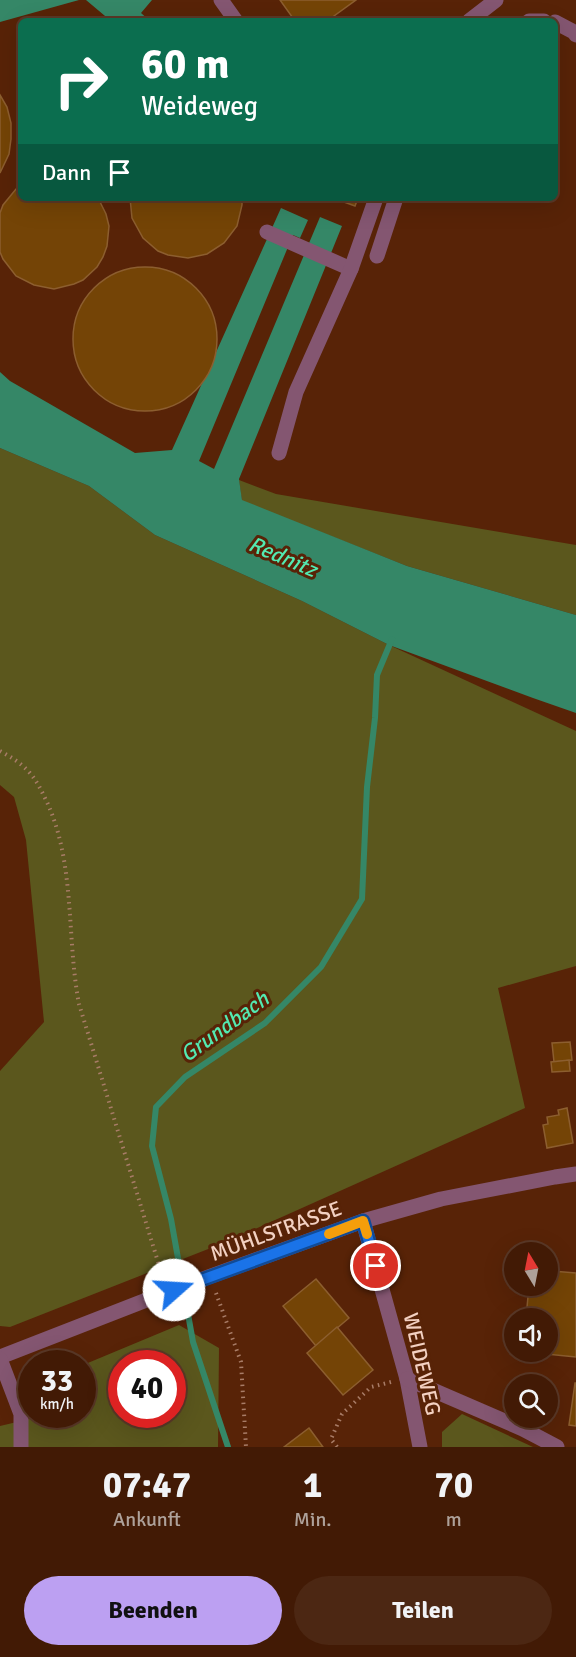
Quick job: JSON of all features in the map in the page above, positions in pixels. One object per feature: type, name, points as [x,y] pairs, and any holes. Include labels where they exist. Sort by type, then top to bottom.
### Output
[{"type":"street","points":[[221,0],[235,18]]},
{"type":"street","points":[[473,18],[496,0]]},
{"type":"street","points":[[558,24],[576,35]]},
{"type":"street","points":[[279,453],[296,392],[351,269],[375,201]]},
{"type":"street","points":[[377,256],[395,201]]},
{"type":"street","points":[[267,232],[351,269]]},
{"type":"street","name":"MÜHLSTRASSE","points":[[0,1358],[171,1291],[363,1221],[441,1199],[576,1174]]},
{"type":"street","name":"WEIDEWEG","points":[[363,1221],[407,1379],[420,1447]]},
{"type":"street","points":[[0,1358],[21,1414],[21,1447]]},
{"type":"street","points":[[407,1379],[523,1429],[557,1447]]},
{"type":"path","points":[[0,751],[30,773],[38,784],[56,825],[68,888],[73,963],[79,1004],[171,1291]]},
{"type":"path","points":[[211,1277],[240,1362],[246,1447]]},
{"type":"path","points":[[337,1447],[331,1439],[342,1414],[371,1387],[407,1379]]},
{"type":"shaded area","points":[[0,448],[89,486],[155,535],[302,601],[389,645],[576,731],[576,966],[498,988],[525,1108],[226,1242],[10,1327],[0,1326],[0,1071],[44,1022],[26,840],[14,797],[0,785]]},
{"type":"shaded area","points":[[239,480],[276,494],[576,545],[576,615],[407,566],[242,501]]},
{"type":"shaded area","points":[[179,1325],[219,1348],[218,1447],[0,1447],[0,1426],[18,1422],[18,1428],[96,1428],[96,1360],[108,1355],[108,1428],[186,1428],[186,1350],[119,1350]]},
{"type":"shaded area","points":[[462,1414],[533,1447],[442,1447],[442,1432]]},
{"type":"water","points":[[0,0],[79,0],[0,22]]},
{"type":"water","points":[[86,0],[152,0],[141,13],[147,18],[107,18]]},
{"type":"water","name":"Rednitz","points":[[281,208],[308,220],[300,238],[293,235],[199,461],[214,469],[320,217],[342,226],[239,479],[242,500],[407,566],[576,615],[576,713],[389,645],[302,601],[155,535],[89,486],[0,448],[0,372],[10,381],[135,453],[172,450]]},
{"type":"building","points":[[280,0],[356,0],[331,18],[293,18]]},
{"type":"building","points":[[0,95],[7,107],[11,123],[11,139],[9,154],[0,173]]},
{"type":"building","points":[[18,188],[18,201],[100,202],[109,226],[107,246],[97,267],[83,280],[54,289],[34,285],[16,276],[3,259],[0,252],[0,213],[3,205]]},
{"type":"building","points":[[130,201],[242,201],[237,226],[224,243],[207,254],[188,258],[158,251],[143,238],[132,218]]},
{"type":"building","points":[[341,201],[357,201],[355,206]]},
{"type":"building","points":[[145,267],[173,272],[196,288],[212,311],[217,339],[212,367],[196,390],[173,406],[145,411],[117,406],[94,390],[78,367],[73,339],[78,311],[94,288],[117,272]]},
{"type":"building","points":[[570,1042],[572,1060],[554,1062],[552,1043]]},
{"type":"building","points":[[569,1060],[570,1071],[552,1072],[551,1062]]},
{"type":"building","points":[[567,1108],[573,1143],[547,1148],[543,1125],[548,1124],[547,1117],[559,1115],[558,1110]]},
{"type":"building","points":[[558,1272],[576,1273],[576,1357],[558,1355],[558,1308],[527,1308],[528,1296],[558,1296]]},
{"type":"building","points":[[316,1279],[349,1318],[316,1346],[283,1306]]},
{"type":"building","points":[[337,1327],[373,1370],[343,1395],[307,1353]]},
{"type":"building","points":[[576,1383],[576,1426],[569,1425]]},
{"type":"building","points":[[309,1428],[323,1447],[284,1447]]},
{"type":"waterway","name":"Grundbach","points":[[228,1447],[193,1342],[171,1219],[152,1146],[156,1107],[185,1077],[265,1023],[321,967],[362,899],[367,787],[375,718],[377,675],[392,639]]},
{"type":"slow traffic","points":[[329,1234],[363,1221],[367,1234]]},
{"type":"route","points":[[174,1290],[363,1221],[376,1266]]}]
